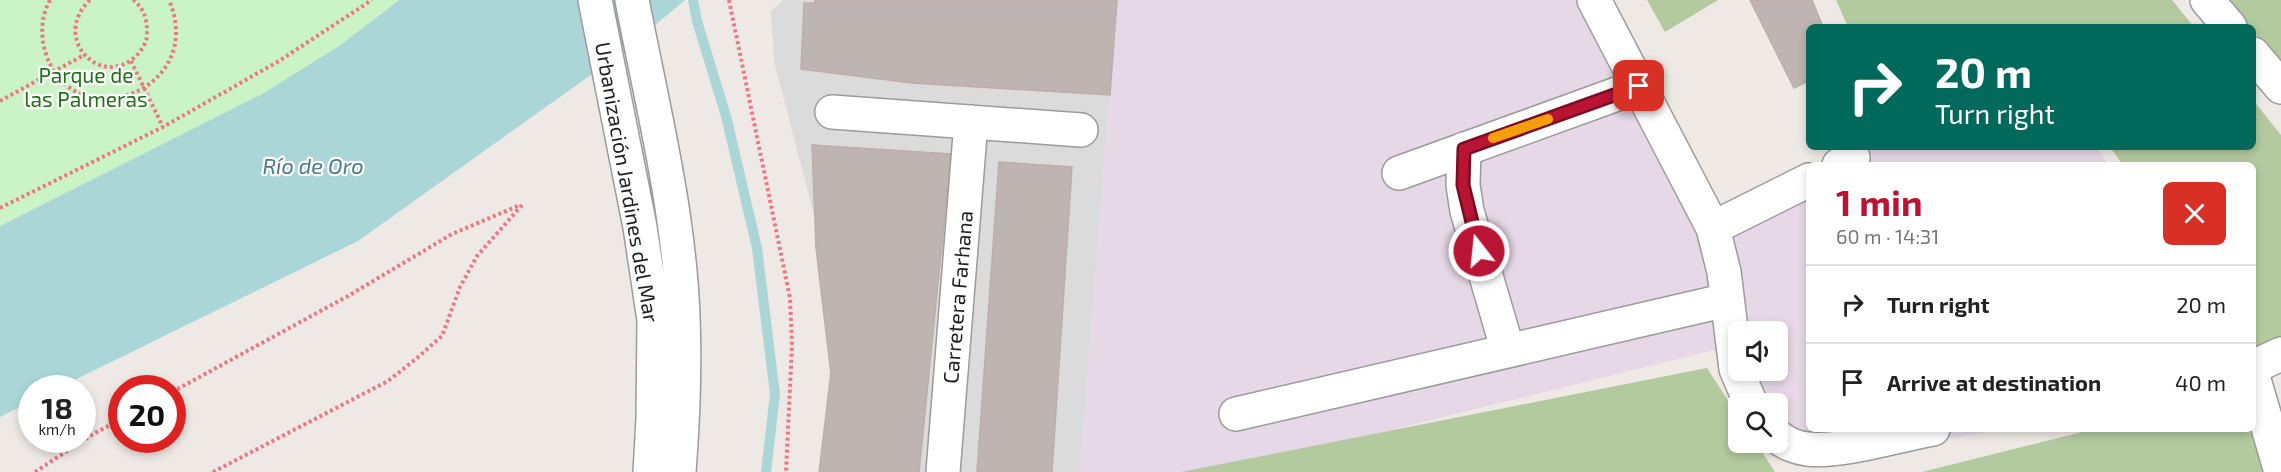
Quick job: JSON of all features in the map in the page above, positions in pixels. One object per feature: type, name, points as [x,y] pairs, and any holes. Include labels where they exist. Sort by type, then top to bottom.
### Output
[{"type":"street","name":"Urbanización Jardines del Mar","points":[[595,0],[654,320],[650,472]]},
{"type":"street","name":"Urbanización Jardines del Mar","points":[[632,0],[673,216],[683,316],[682,433],[679,472]]},
{"type":"street","points":[[1594,0],[1713,228],[1720,249],[1736,369],[1746,393]]},
{"type":"street","points":[[2207,0],[2227,24]]},
{"type":"street","points":[[2256,58],[2281,87]]},
{"type":"street","points":[[1399,173],[1639,86]]},
{"type":"street","points":[[832,112],[1082,130]]},
{"type":"street","name":"Carretera Farhana","points":[[943,472],[971,122]]},
{"type":"street","points":[[1464,149],[1463,185],[1467,211],[1508,351]]},
{"type":"street","points":[[1713,228],[1806,182]]},
{"type":"street","points":[[1236,414],[1727,300]]},
{"type":"street","points":[[2256,366],[2281,354]]},
{"type":"street","points":[[2256,386],[2281,472]]},
{"type":"street","points":[[1788,443],[1808,450],[1841,447],[1918,432]]},
{"type":"path","points":[[50,0],[43,19],[42,33],[47,58],[55,71],[74,88],[97,97],[125,97],[156,80],[172,54],[177,26],[169,0]]},
{"type":"path","points":[[90,0],[79,11],[75,24],[75,39],[84,55],[103,66],[118,66],[131,61],[141,51],[147,37],[147,20],[139,4],[133,0]]},
{"type":"path","points":[[0,208],[163,127],[279,61],[372,0]]},
{"type":"path","points":[[729,0],[790,298],[792,345],[786,472]]},
{"type":"path","points":[[0,101],[84,55]]},
{"type":"path","points":[[131,61],[163,127]]},
{"type":"path","points":[[186,384],[348,296],[452,234],[523,204],[477,256],[459,287],[442,336],[417,358],[388,381],[213,472]]},
{"type":"path","points":[[35,472],[108,426]]},
{"type":"shaded area","points":[[783,0],[1117,0],[1080,472],[820,472],[830,366],[826,296],[814,215],[774,61],[771,11]]},
{"type":"shaded area","points":[[1117,0],[1606,0],[1715,209],[1806,172],[1806,432],[1985,432],[1851,456],[1788,444],[1788,393],[1734,393],[1729,381],[1788,381],[1788,321],[1728,321],[1728,380],[1714,350],[1355,439],[1193,472],[1080,472]]},
{"type":"shaded area","points":[[1860,150],[2098,150],[2107,162],[1830,162]]},
{"type":"green space","name":"Parque de las Palmeras","points":[[0,0],[398,0],[339,46],[262,94],[0,226]]},
{"type":"green space","points":[[1647,0],[1718,0],[1665,32]]},
{"type":"green space","points":[[1836,0],[2172,0],[2192,24],[1847,24]]},
{"type":"green space","points":[[2227,0],[2281,0],[2281,65],[2256,35],[2256,24],[2247,24]]},
{"type":"green space","points":[[2256,104],[2281,135],[2281,350],[2256,351],[2256,162],[2121,162],[2112,150],[2256,150]]},
{"type":"green space","points":[[1707,368],[1728,401],[1728,453],[1763,453],[1775,472],[1181,472]]},
{"type":"green space","points":[[2082,432],[2255,432],[2281,472],[1922,472]]},
{"type":"water","name":"Río de Oro","points":[[399,0],[685,0],[623,52],[358,241],[85,375],[18,375],[18,408],[0,417],[0,226],[262,94],[339,46]]},
{"type":"building","points":[[815,0],[1117,0],[1110,95],[912,83],[801,69],[804,3],[815,3]]},
{"type":"building","points":[[1750,0],[1812,0],[1822,24],[1806,24],[1806,82],[1794,88]]},
{"type":"building","points":[[812,145],[951,154],[919,472],[819,472],[831,374],[816,248]]},
{"type":"building","points":[[999,162],[1072,167],[1052,472],[977,472]]},
{"type":"waterway","points":[[693,0],[697,21],[726,116],[757,248],[775,394],[766,472]]},
{"type":"slow traffic","points":[[1493,138],[1548,119]]},
{"type":"route","points":[[1479,251],[1467,211],[1463,185],[1464,149],[1639,86]]}]
